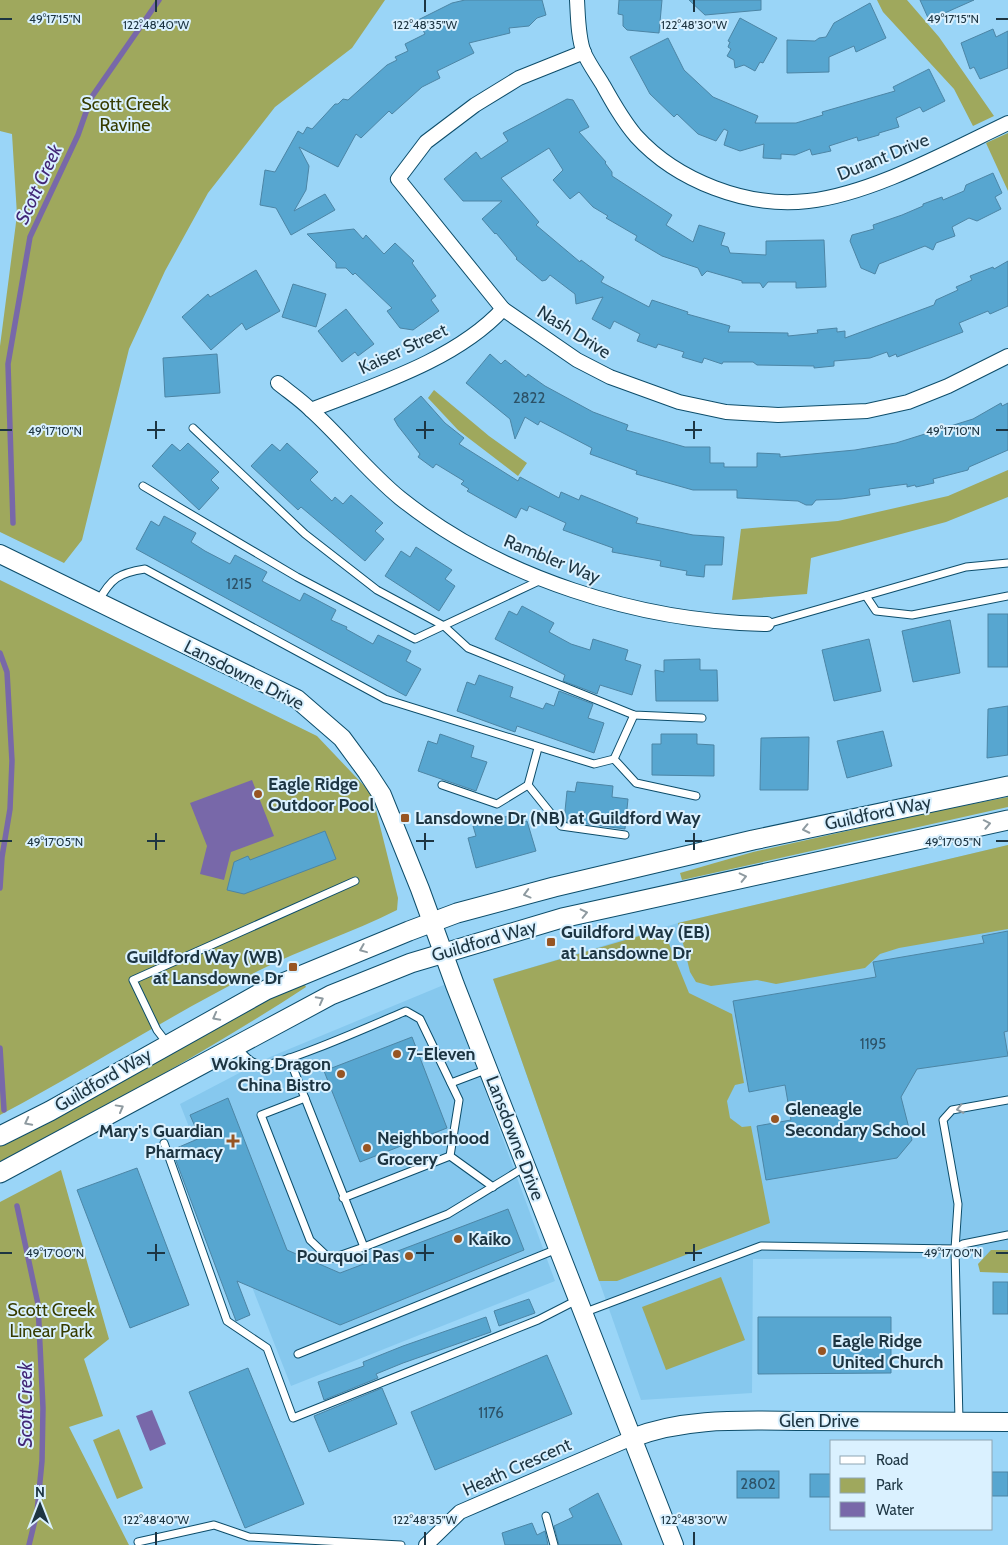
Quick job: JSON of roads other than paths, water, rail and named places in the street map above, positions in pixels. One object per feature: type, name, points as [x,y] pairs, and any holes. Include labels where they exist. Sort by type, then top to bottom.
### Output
[{"type":"main road","name":"Guildford Way","points":[[0,1136],[50,1111],[168,1043],[266,990],[432,922],[564,884],[754,840],[1008,786]]},
{"type":"main road","name":"Guildford Way","points":[[0,1173],[331,995],[411,963],[562,918],[1008,820]]},
{"type":"street","name":"Durant Drive","points":[[577,0],[584,52],[621,115],[636,136],[656,154],[682,172],[705,183],[749,199],[778,202],[807,201],[841,195],[875,184],[1008,123]]},
{"type":"street","name":"Nash Drive","points":[[584,52],[519,78],[475,105],[426,142],[398,179],[503,309],[577,360],[610,377],[679,402],[726,412],[778,416],[867,411],[908,402],[948,386],[1008,356]]},
{"type":"street","name":"Kaiser Street","points":[[312,410],[398,375],[433,358],[462,342],[493,320],[503,309]]},
{"type":"street","name":"Rambler Way","points":[[278,384],[312,410],[368,470],[399,497],[433,523],[488,554],[543,579],[590,596],[658,613],[729,624],[767,624]]},
{"type":"street","name":"Lansdowne Drive","points":[[0,554],[297,699],[342,738],[382,795],[525,1167],[674,1545]]},
{"type":"street","name":"Glen Drive","points":[[632,1438],[662,1427],[680,1424],[736,1421],[1008,1422]]},
{"type":"street","name":"Heath Crescent","points":[[426,1545],[460,1512],[632,1438]]},
{"type":"lane","points":[[193,428],[305,534],[377,590],[444,626],[468,648],[634,714],[702,718]]},
{"type":"lane","points":[[143,486],[297,577],[414,639],[543,579]]},
{"type":"lane","name":"Rambler Way","points":[[767,624],[966,567],[1008,563]]},
{"type":"lane","points":[[98,602],[106,587],[122,573],[145,569],[384,699],[594,764],[614,759]]},
{"type":"lane","points":[[866,596],[876,611],[912,615],[1008,596]]},
{"type":"lane","points":[[614,759],[634,714]]},
{"type":"lane","points":[[442,785],[497,804],[528,785],[538,748]]},
{"type":"lane","points":[[614,759],[636,784],[696,796]]},
{"type":"lane","points":[[528,785],[561,826],[626,835]]},
{"type":"lane","points":[[168,1043],[157,1030],[133,980],[355,881]]},
{"type":"lane","points":[[235,1045],[246,1058],[261,1065],[289,1058],[406,1011],[420,1019],[459,1100],[450,1156]]},
{"type":"lane","points":[[289,1058],[364,1247]]},
{"type":"lane","points":[[451,1083],[488,1068]]},
{"type":"lane","points":[[304,1098],[261,1115],[310,1240],[330,1259],[448,1214],[525,1167]]},
{"type":"lane","points":[[959,1422],[955,1249],[958,1204],[944,1120],[952,1110],[1008,1100]]},
{"type":"lane","points":[[164,1143],[227,1321],[267,1348],[293,1418],[538,1320],[761,1246],[955,1249],[963,1244],[1008,1235]]},
{"type":"lane","points":[[450,1156],[493,1187]]},
{"type":"lane","points":[[343,1198],[450,1156]]},
{"type":"lane","points":[[298,1354],[558,1249]]},
{"type":"lane","points":[[546,1516],[554,1545]]},
{"type":"lane","points":[[138,1542],[214,1525],[248,1537],[401,1545]]},
{"type":"water","points":[[252,780],[274,836],[231,852],[224,880],[200,874],[207,846],[190,803]]},
{"type":"water","points":[[152,1410],[166,1444],[150,1451],[136,1416]]},
{"type":"waterway","name":"Scott Creek","points":[[13,523],[8,364],[30,237],[78,135],[91,98],[159,0]]},
{"type":"waterway","name":"Scott Creek","points":[[0,653],[7,672],[12,761],[10,809],[2,857],[0,888]]},
{"type":"waterway","name":"Scott Creek","points":[[0,1048],[4,1110]]},
{"type":"waterway","name":"Scott Creek","points":[[17,1206],[38,1304],[43,1408],[42,1461],[37,1512],[29,1545]]},
{"type":"place","name":"Eagle Ridge Outdoor Pool","points":[[258,794]]},
{"type":"place","name":"Lansdowne Dr (NB) at Guildford Way","points":[[405,818]]},
{"type":"place","name":"Guildford Way (EB) at Lansdowne Dr","points":[[551,942]]},
{"type":"place","name":"Guildford Way (WB) at Lansdowne Dr","points":[[293,967]]},
{"type":"place","name":"7-Eleven","points":[[397,1054]]},
{"type":"place","name":"Woking Dragon China Bistro","points":[[341,1074]]},
{"type":"place","name":"Gleneagle Secondary School","points":[[775,1119]]},
{"type":"place","name":"Mary's Guardian Pharmacy","points":[[233,1141]]},
{"type":"place","name":"Neighborhood Grocery","points":[[367,1148]]},
{"type":"place","name":"Kaiko","points":[[458,1239]]},
{"type":"place","name":"Pourquoi Pas","points":[[409,1256]]},
{"type":"place","name":"Eagle Ridge United Church","points":[[822,1351]]},
{"type":"park label","name":"Scott Creek Ravine","points":[[125,114]]},
{"type":"park label","name":"Scott Creek Linear Park","points":[[51,1320]]}]
